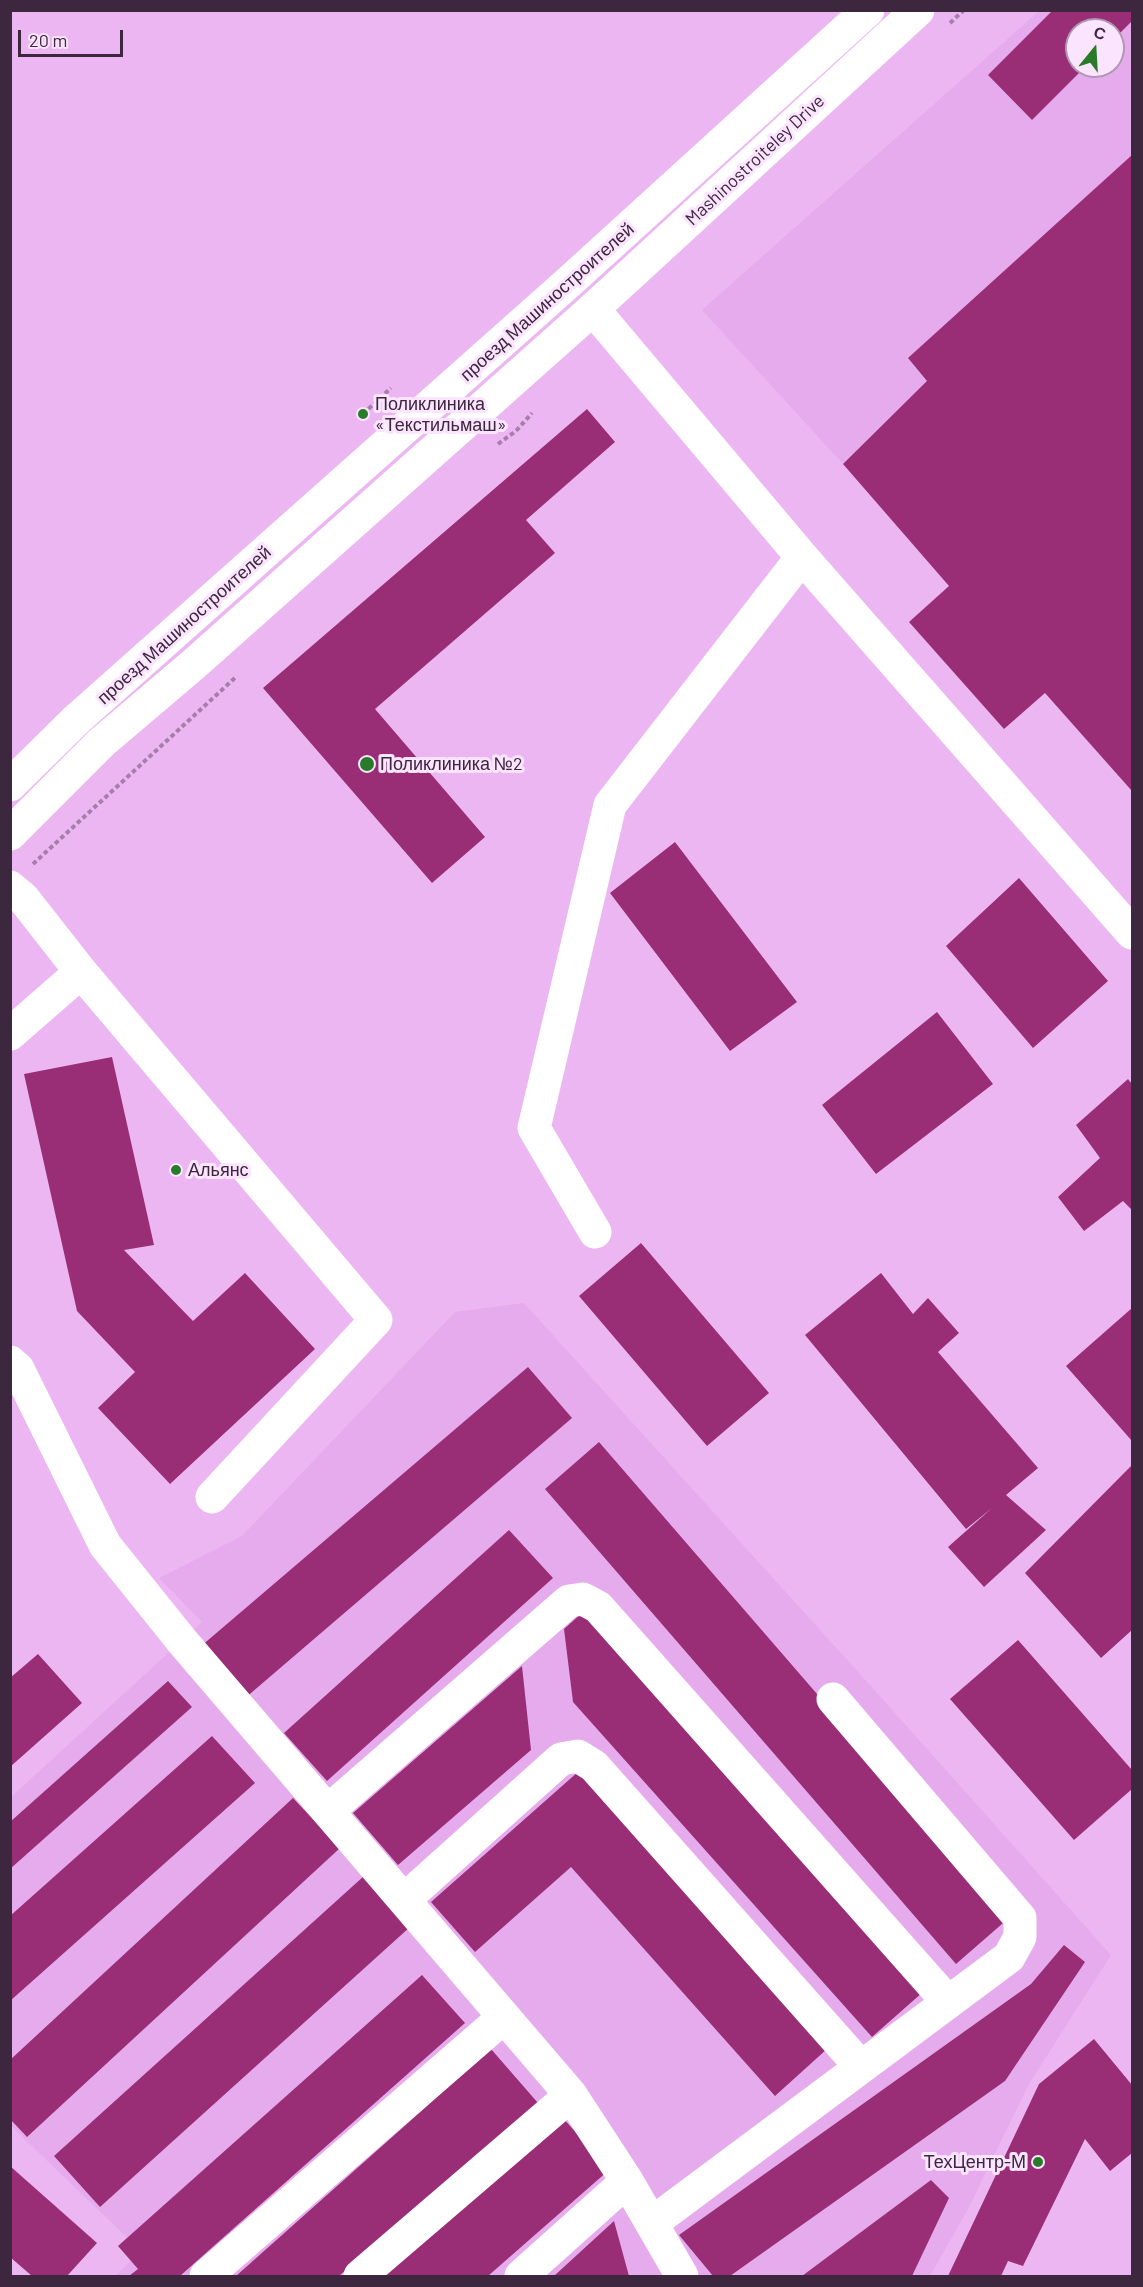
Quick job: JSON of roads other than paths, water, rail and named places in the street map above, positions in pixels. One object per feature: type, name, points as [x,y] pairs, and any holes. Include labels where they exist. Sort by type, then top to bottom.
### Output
[{"type":"main road","name":"проезд Машиностроителей","points":[[10,785],[76,720],[570,281],[868,10]]},
{"type":"main road","name":"Mashinostroiteley Drive","points":[[593,309],[918,10]]},
{"type":"main road","points":[[570,281],[802,557],[1132,933]]},
{"type":"main road","name":"проезд Машиностроителей","points":[[10,834],[101,743],[195,664],[593,309]]},
{"type":"main road","points":[[595,1232],[534,1128],[609,805],[802,557]]},
{"type":"main road","points":[[10,887],[23,898],[81,972],[376,1320],[212,1497]]},
{"type":"main road","points":[[10,1034],[81,972]]},
{"type":"main road","points":[[10,1362],[18,1369],[105,1545],[182,1641],[571,2095],[652,2223],[678,2275]]},
{"type":"main road","points":[[328,1811],[569,1601],[583,1599],[598,1607],[948,2002]]},
{"type":"main road","points":[[652,2223],[1009,1957],[1020,1937],[1020,1918],[833,1699]]},
{"type":"main road","points":[[405,1900],[561,1759],[578,1756],[594,1766],[861,2067]]},
{"type":"main road","points":[[206,2277],[504,2017]]},
{"type":"main road","points":[[360,2277],[571,2095]]},
{"type":"main road","points":[[521,2277],[627,2181]]},
{"type":"place","name":"Поликлиника «Текстильмаш»","points":[[363,414]]},
{"type":"place","name":"Поликлиника №2","points":[[367,764]]},
{"type":"place","name":"Альянс","points":[[176,1170]]},
{"type":"place","name":"ТехЦентр-М","points":[[1038,2162]]}]
